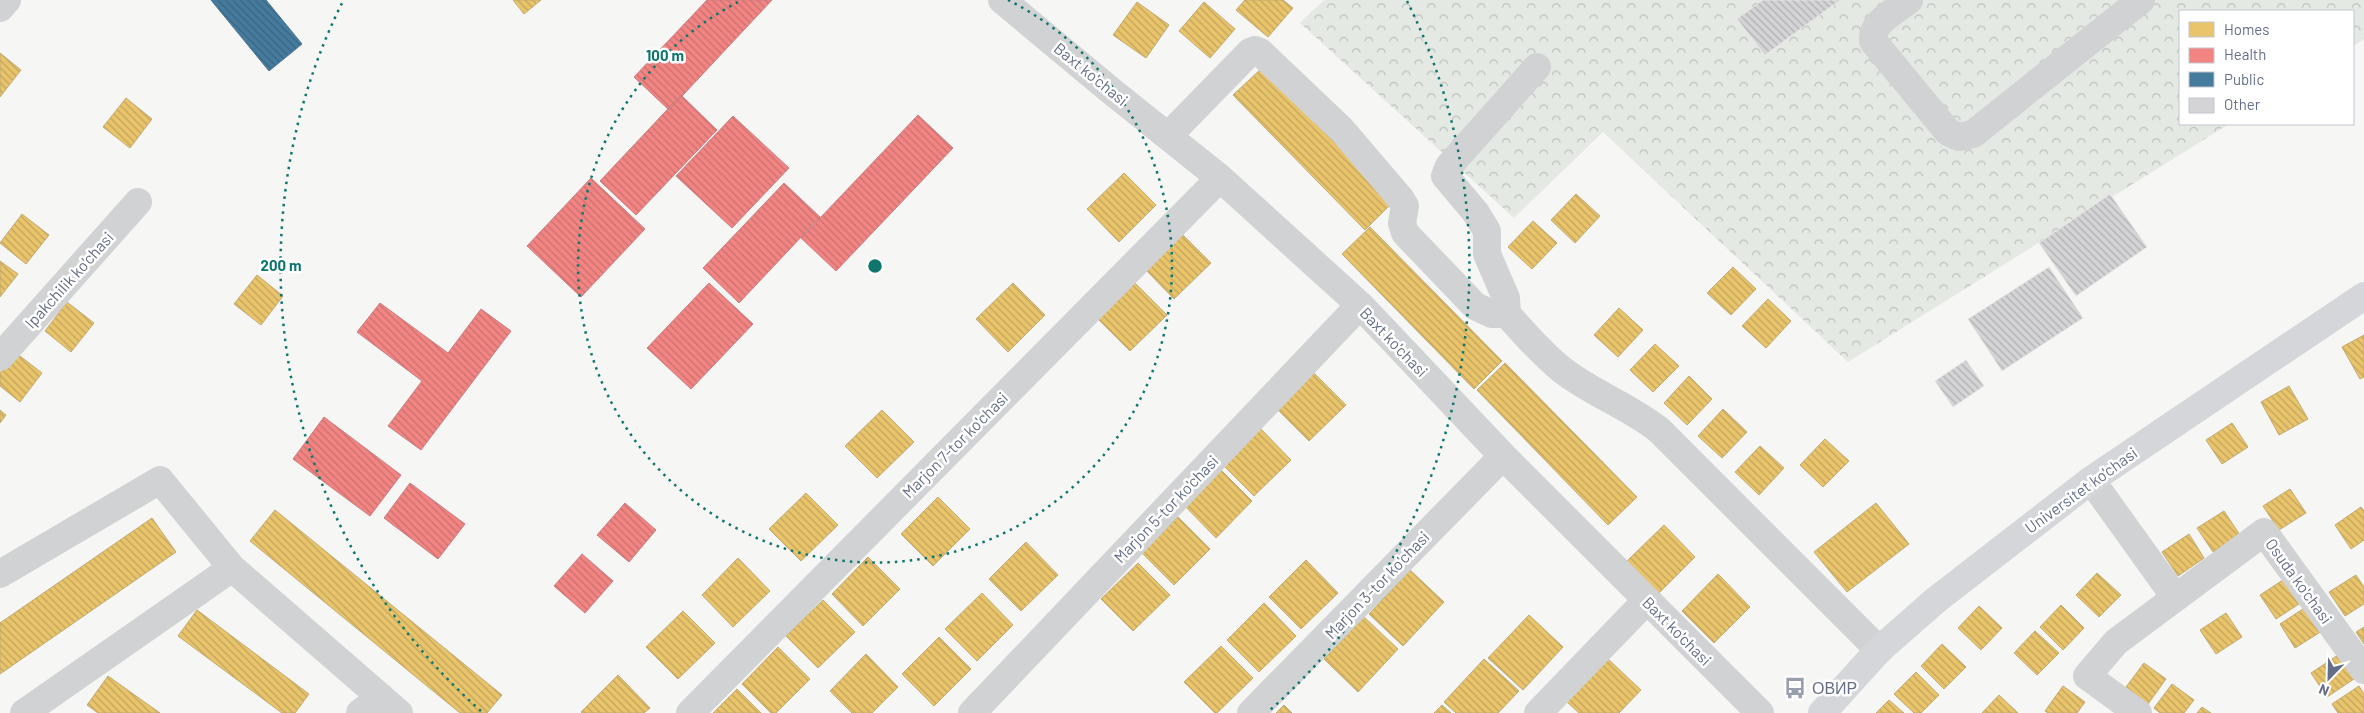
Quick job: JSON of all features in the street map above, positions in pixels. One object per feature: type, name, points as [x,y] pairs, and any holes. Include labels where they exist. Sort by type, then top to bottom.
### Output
[{"type":"main road","name":"Universitet ko'chasi","points":[[1822,713],[1879,650],[1936,600],[2091,480],[2364,296]]},
{"type":"street","points":[[0,8],[7,0]]},
{"type":"street","name":"Baxt ko'chasi","points":[[1002,0],[1220,178],[1360,306],[1503,456],[1760,713]]},
{"type":"street","points":[[1909,0],[1876,26],[1872,33],[1873,41],[1948,132],[1959,137],[1973,134],[2140,0]]},
{"type":"street","points":[[1168,136],[1250,52],[1255,50],[1260,52],[1342,130],[1400,198],[1405,206],[1402,222],[1404,233],[1475,306],[1492,314],[1507,314]]},
{"type":"street","points":[[1537,67],[1449,166],[1445,176],[1487,230],[1487,254],[1506,298],[1507,314],[1537,347],[1562,370],[1642,416],[1659,430],[1879,650]]},
{"type":"street","name":"Marjon 7-tor ko'chasi","points":[[690,713],[1220,178]]},
{"type":"street","name":"Ipakchilik ko'chasi","points":[[0,357],[138,202]]},
{"type":"street","name":"Marjon 5-tor ko'chasi","points":[[972,713],[1360,306]]},
{"type":"street","name":"Marjon 3-tor ko'chasi","points":[[1251,713],[1503,456]]},
{"type":"street","points":[[0,574],[160,480],[232,568],[380,708]]},
{"type":"street","points":[[2091,480],[2175,597]]},
{"type":"street","name":"Osuda ko'chasi","points":[[2138,713],[2087,676],[2116,642],[2264,532],[2364,670]]},
{"type":"street","points":[[24,713],[232,568]]},
{"type":"street","points":[[1538,713],[1646,601]]},
{"type":"green space","points":[[1324,0],[2364,0],[2364,39],[2354,45],[2354,10],[2179,10],[2179,125],[2227,125],[1848,362],[1603,132],[1514,218],[1300,23]]},
{"type":"building: Homes","points":[[513,0],[541,0],[524,14]]},
{"type":"building: Homes","points":[[1245,0],[1283,0],[1293,8],[1268,37],[1236,10]]},
{"type":"building: Homes","points":[[1137,2],[1169,25],[1146,58],[1113,35]]},
{"type":"building: Homes","points":[[1204,2],[1235,29],[1210,58],[1179,31]]},
{"type":"building: Homes","points":[[0,53],[21,70],[0,97]]},
{"type":"building: Homes","points":[[1262,68],[1393,202],[1365,230],[1233,95]]},
{"type":"building: Homes","points":[[126,98],[152,119],[130,148],[103,127]]},
{"type":"building: Homes","points":[[1124,173],[1156,205],[1119,242],[1087,209]]},
{"type":"building: Homes","points":[[1576,194],[1600,216],[1575,243],[1551,220]]},
{"type":"building: Homes","points":[[22,214],[49,235],[26,264],[0,243]]},
{"type":"building: Homes","points":[[1533,221],[1557,243],[1532,269],[1508,247]]},
{"type":"building: Homes","points":[[1370,227],[1502,361],[1474,389],[1342,254]]},
{"type":"building: Homes","points":[[1179,231],[1211,263],[1174,299],[1143,267]]},
{"type":"building: Homes","points":[[0,261],[18,274],[0,297]]},
{"type":"building: Homes","points":[[1733,267],[1756,289],[1731,315],[1707,293]]},
{"type":"building: Homes","points":[[257,275],[283,296],[261,325],[234,304]]},
{"type":"building: Homes","points":[[1013,283],[1045,315],[1008,352],[976,319]]},
{"type":"building: Homes","points":[[1135,283],[1167,315],[1130,351],[1098,319]]},
{"type":"building: Homes","points":[[1768,299],[1791,321],[1766,348],[1742,326]]},
{"type":"building: Homes","points":[[67,302],[94,323],[71,352],[45,331]]},
{"type":"building: Homes","points":[[1619,308],[1643,330],[1618,357],[1594,335]]},
{"type":"building: Homes","points":[[2364,335],[2364,377],[2360,379],[2342,347]]},
{"type":"building: Homes","points":[[1655,344],[1679,366],[1653,392],[1630,370]]},
{"type":"building: Homes","points":[[16,353],[42,373],[20,402],[0,386],[0,373]]},
{"type":"building: Homes","points":[[1505,363],[1637,497],[1608,525],[1477,390]]},
{"type":"building: Homes","points":[[1314,373],[1346,405],[1309,441],[1277,409]]},
{"type":"building: Homes","points":[[1689,376],[1712,399],[1687,425],[1664,403]]},
{"type":"building: Homes","points":[[2289,386],[2308,419],[2279,435],[2261,402]]},
{"type":"building: Homes","points":[[1723,409],[1747,432],[1722,458],[1698,436]]},
{"type":"building: Homes","points":[[0,410],[6,415],[0,423]]},
{"type":"building: Homes","points":[[882,410],[914,442],[877,478],[845,446]]},
{"type":"building: Homes","points":[[2232,423],[2248,447],[2222,464],[2206,440]]},
{"type":"building: Homes","points":[[1259,427],[1291,460],[1254,496],[1222,464]]},
{"type":"building: Homes","points":[[1825,439],[1849,461],[1823,487],[1800,465]]},
{"type":"building: Homes","points":[[1760,446],[1784,468],[1759,495],[1735,472]]},
{"type":"building: Homes","points":[[1220,469],[1252,501],[1216,538],[1184,505]]},
{"type":"building: Homes","points":[[2290,489],[2306,513],[2279,530],[2263,506]]},
{"type":"building: Homes","points":[[806,493],[838,525],[801,561],[769,529]]},
{"type":"building: Homes","points":[[938,497],[970,529],[933,566],[901,534]]},
{"type":"building: Homes","points":[[1876,503],[1909,544],[1847,592],[1814,552]]},
{"type":"building: Homes","points":[[2361,507],[2364,511],[2364,540],[2351,549],[2335,525]]},
{"type":"building: Homes","points":[[275,510],[502,695],[487,713],[460,713],[250,541]]},
{"type":"building: Homes","points":[[2224,511],[2240,535],[2213,552],[2197,528]]},
{"type":"building: Homes","points":[[1178,517],[1210,549],[1174,585],[1142,553]]},
{"type":"building: Homes","points":[[152,518],[176,552],[0,674],[0,623]]},
{"type":"building: Homes","points":[[1664,525],[1695,557],[1659,593],[1627,561]]},
{"type":"building: Homes","points":[[2189,534],[2204,558],[2178,576],[2162,552]]},
{"type":"building: Homes","points":[[1026,542],[1058,575],[1021,611],[989,579]]},
{"type":"building: Homes","points":[[868,557],[900,589],[863,626],[832,594]]},
{"type":"building: Homes","points":[[738,558],[770,591],[733,627],[702,595]]},
{"type":"building: Homes","points":[[1306,560],[1338,593],[1301,629],[1269,597]]},
{"type":"building: Homes","points":[[1138,563],[1170,595],[1133,631],[1101,599]]},
{"type":"building: Homes","points":[[1410,570],[1444,602],[1403,646],[1369,614]]},
{"type":"building: Homes","points":[[2097,573],[2121,595],[2099,617],[2076,595]]},
{"type":"building: Homes","points":[[1718,574],[1750,607],[1714,643],[1682,611]]},
{"type":"building: Homes","points":[[2356,575],[2364,587],[2364,604],[2345,616],[2329,592]]},
{"type":"building: Homes","points":[[2286,578],[2302,602],[2276,619],[2260,595]]},
{"type":"building: Homes","points":[[982,593],[1013,625],[977,661],[945,629]]},
{"type":"building: Homes","points":[[823,600],[855,632],[818,668],[786,636]]},
{"type":"building: Homes","points":[[1264,603],[1296,636],[1259,672],[1227,640]]},
{"type":"building: Homes","points":[[2061,605],[2084,628],[2063,650],[2040,627]]},
{"type":"building: Homes","points":[[1979,606],[2002,628],[1981,650],[1958,628]]},
{"type":"building: Homes","points":[[2306,607],[2322,631],[2295,648],[2280,624]]},
{"type":"building: Homes","points":[[197,610],[309,694],[295,713],[282,713],[178,636]]},
{"type":"building: Homes","points":[[683,611],[715,643],[678,679],[646,647]]},
{"type":"building: Homes","points":[[2226,613],[2242,637],[2216,654],[2200,630]]},
{"type":"building: Homes","points":[[1529,615],[1563,647],[1523,690],[1488,658]]},
{"type":"building: Homes","points":[[1364,617],[1398,649],[1358,692],[1324,659]]},
{"type":"building: Homes","points":[[2364,627],[2364,644],[2356,632]]},
{"type":"building: Homes","points":[[2035,631],[2059,653],[2037,675],[2014,653]]},
{"type":"building: Homes","points":[[939,637],[971,669],[934,706],[902,674]]},
{"type":"building: Homes","points":[[1942,644],[1966,667],[1944,689],[1921,666]]},
{"type":"building: Homes","points":[[1221,646],[1253,678],[1215,713],[1184,682]]},
{"type":"building: Homes","points":[[778,647],[810,679],[776,713],[771,713],[742,684]]},
{"type":"building: Homes","points":[[866,654],[898,687],[872,713],[852,713],[830,691]]},
{"type":"building: Homes","points":[[2338,655],[2354,679],[2327,697],[2311,673]]},
{"type":"building: Homes","points":[[1607,658],[1641,690],[1619,713],[1579,713],[1566,701]]},
{"type":"building: Homes","points":[[1484,659],[1519,691],[1498,713],[1456,713],[1444,702]]},
{"type":"building: Homes","points":[[2144,663],[2166,679],[2148,704],[2126,687]]},
{"type":"building: Homes","points":[[1916,672],[1939,695],[1921,713],[1914,713],[1894,694]]},
{"type":"building: Homes","points":[[618,675],[650,708],[644,713],[582,713],[581,712]]},
{"type":"building: Homes","points":[[108,676],[160,713],[98,713],[87,705]]},
{"type":"building: Homes","points":[[2172,684],[2194,700],[2184,713],[2160,713],[2154,708]]},
{"type":"building: Homes","points":[[2063,686],[2085,702],[2077,713],[2048,713],[2045,711]]},
{"type":"building: Homes","points":[[2359,686],[2364,694],[2364,713],[2338,713],[2332,704]]},
{"type":"building: Homes","points":[[737,689],[761,713],[713,713]]},
{"type":"building: Homes","points":[[1999,695],[2018,713],[1982,713]]},
{"type":"building: Homes","points":[[1889,700],[1904,713],[1876,713]]},
{"type":"building: Homes","points":[[1284,705],[1292,713],[1276,713]]},
{"type":"building: Homes","points":[[1442,705],[1451,713],[1434,713]]},
{"type":"building: Homes","points":[[2202,707],[2211,713],[2197,713]]},
{"type":"building: Health","points":[[707,0],[772,0],[669,110],[634,77]]},
{"type":"building: Health","points":[[681,95],[717,130],[636,215],[600,181]]},
{"type":"building: Health","points":[[918,115],[953,148],[836,271],[801,238]]},
{"type":"building: Health","points":[[733,116],[789,168],[732,228],[676,176]]},
{"type":"building: Health","points":[[591,178],[645,229],[581,297],[527,246]]},
{"type":"building: Health","points":[[784,183],[820,217],[739,303],[703,268]]},
{"type":"building: Health","points":[[709,283],[753,324],[691,389],[647,348]]},
{"type":"building: Health","points":[[380,303],[448,353],[481,309],[511,331],[421,450],[388,426],[422,381],[357,332]]},
{"type":"building: Health","points":[[324,417],[401,475],[370,516],[293,459]]},
{"type":"building: Health","points":[[410,483],[465,524],[438,559],[384,518]]},
{"type":"building: Health","points":[[625,503],[656,530],[629,562],[597,535]]},
{"type":"building: Health","points":[[582,554],[613,581],[585,613],[554,586]]},
{"type":"building: Public","points":[[211,0],[266,0],[302,44],[269,71]]},
{"type":"building: Other","points":[[1763,0],[1840,0],[1765,55],[1737,19]]},
{"type":"building: Other","points":[[2110,194],[2147,247],[2076,296],[2039,243]]},
{"type":"building: Other","points":[[2049,267],[2083,318],[2002,371],[1968,319]]},
{"type":"building: Other","points":[[1966,360],[1984,386],[1953,407],[1935,381]]},
{"type":"place","name":"ОВИР","points":[[1795,688]]}]
